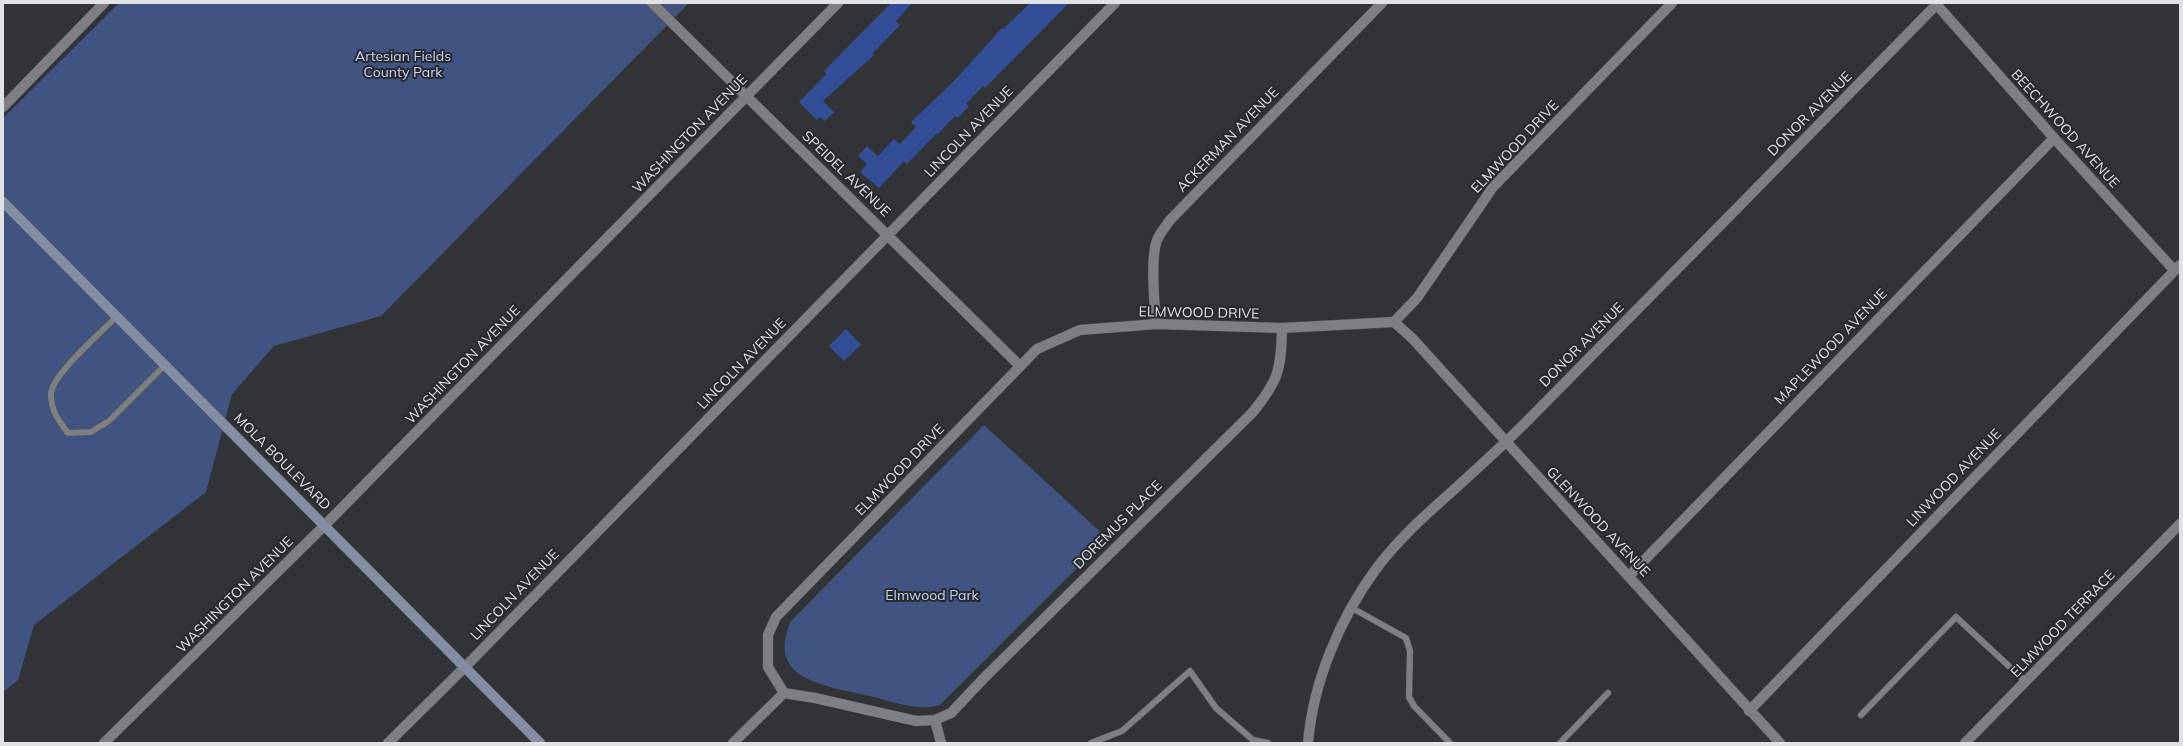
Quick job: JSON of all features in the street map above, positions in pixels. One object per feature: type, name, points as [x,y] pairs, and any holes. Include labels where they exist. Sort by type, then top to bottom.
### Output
[{"type":"street","points":[[3,107],[104,3]]},
{"type":"street","name":"SPEIDEL AVENUE","points":[[652,3],[888,234],[1020,366]]},
{"type":"street","name":"WASHINGTON AVENUE","points":[[104,743],[325,525],[838,3]]},
{"type":"street","name":"LINCOLN AVENUE","points":[[388,743],[466,666],[1115,3]]},
{"type":"street","name":"ACKERMAN AVENUE","points":[[1157,324],[1154,304],[1154,259],[1157,239],[1170,220],[1382,3]]},
{"type":"street","name":"ELMWOOD DRIVE","points":[[784,693],[768,667],[768,635],[776,617],[1037,349],[1080,330],[1157,324],[1282,328],[1394,322],[1417,298],[1493,187],[1672,3]]},
{"type":"street","name":"BEECHWOOD AVENUE","points":[[1938,4],[2054,138],[2177,268]]},
{"type":"street","name":"DONOR AVENUE","points":[[1308,743],[1314,706],[1325,668],[1339,632],[1375,570],[1399,539],[1506,443],[1938,4]]},
{"type":"street","name":"MAPLEWOOD AVENUE","points":[[1629,576],[2054,138]]},
{"type":"street","name":"MOLA BOULEVARD","points":[[3,202],[466,666],[540,743]]},
{"type":"street","name":"LINWOOD AVENUE","points":[[1749,711],[2177,268]]},
{"type":"street","name":"GLENWOOD AVENUE","points":[[1394,322],[1412,338],[1506,443],[1629,576],[1749,711],[1780,743]]},
{"type":"street","name":"DOREMUS PLACE","points":[[784,693],[816,698],[916,721],[935,720],[952,713],[990,672],[1252,412],[1271,389],[1279,371],[1282,328]]},
{"type":"street","name":"ELMWOOD TERRACE","points":[[1965,743],[2180,524]]},
{"type":"street","points":[[733,743],[784,693]]},
{"type":"street","points":[[935,720],[941,743]]},
{"type":"lane","points":[[117,316],[60,372],[50,393],[55,415],[68,433],[91,432],[109,421],[165,364]]},
{"type":"lane","points":[[1352,608],[1406,638],[1410,651],[1409,697],[1414,706],[1450,743]]},
{"type":"lane","points":[[1861,715],[1956,617],[2026,682]]},
{"type":"lane","points":[[1091,743],[1122,731],[1190,671],[1216,708],[1253,740],[1268,743]]},
{"type":"lane","points":[[1560,743],[1608,693]]},
{"type":"green space","name":"Artesian Fields County Park","points":[[119,3],[689,3],[381,316],[274,346],[232,394],[206,492],[34,625],[18,680],[3,692],[3,118]]},
{"type":"green space","name":"Elmwood Park","points":[[984,425],[1107,538],[940,705],[930,707],[911,706],[832,687],[802,676],[792,667],[786,656],[785,640],[791,621]]},
{"type":"building","points":[[891,3],[912,3],[896,21],[900,25],[873,53],[874,55],[823,101],[834,112],[825,121],[820,117],[817,120],[799,102],[826,74],[824,71]]},
{"type":"building","points":[[1030,3],[1069,3],[985,88],[983,86],[966,104],[969,106],[958,118],[955,116],[907,164],[904,161],[879,188],[860,172],[867,164],[858,156],[867,146],[878,156],[894,139],[900,144],[916,127],[911,122],[954,81],[1002,28],[1003,29]]},
{"type":"building","points":[[846,329],[861,345],[844,361],[829,346]]}]
